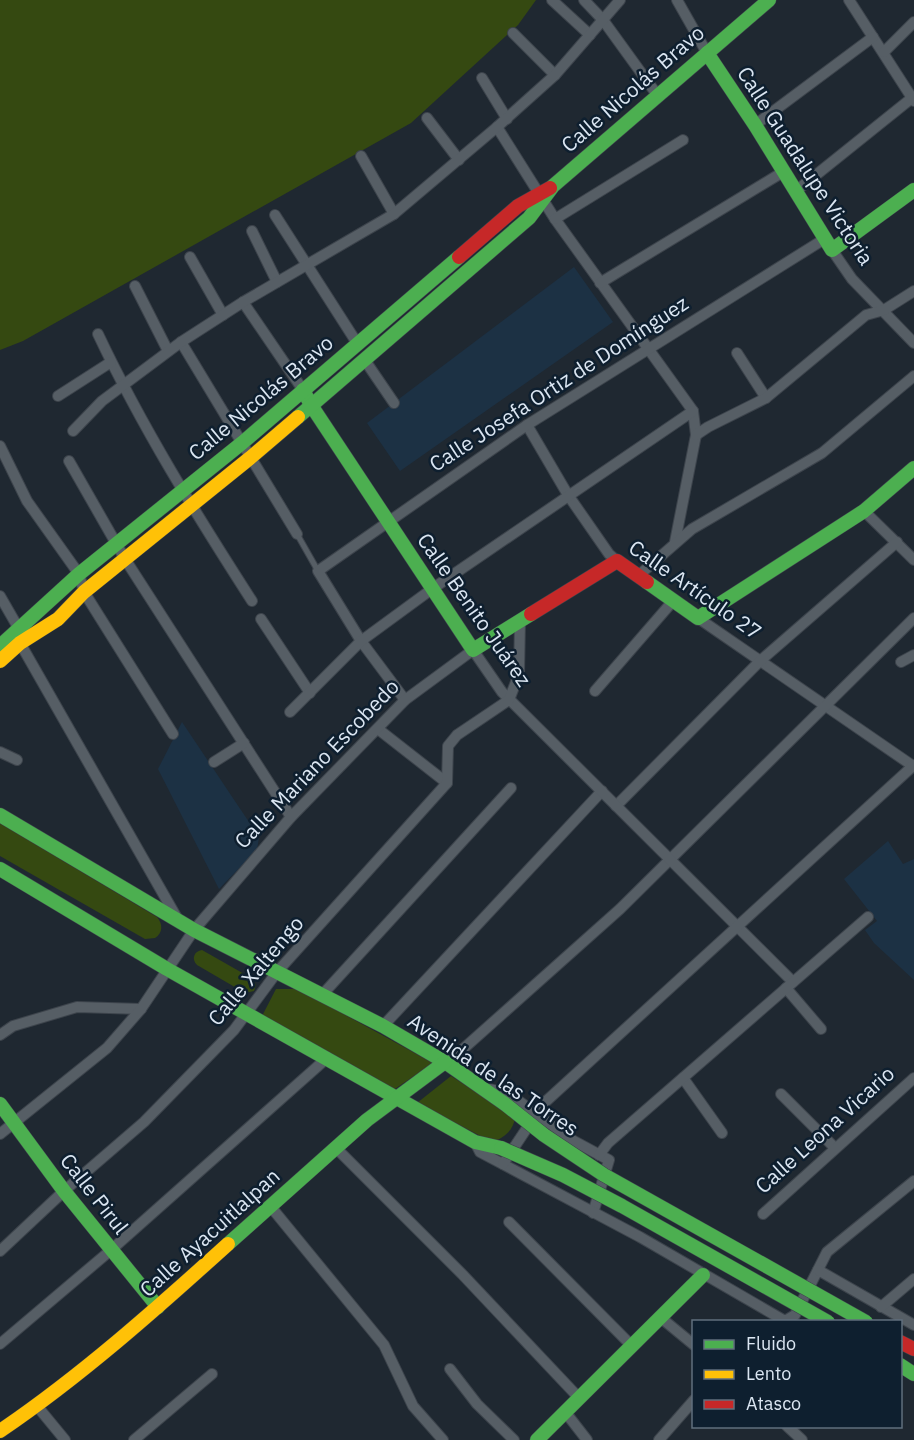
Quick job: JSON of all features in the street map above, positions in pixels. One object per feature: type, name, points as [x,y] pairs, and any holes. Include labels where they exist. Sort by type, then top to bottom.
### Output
[{"type":"main road","name":"Calle Nicolás Bravo","points":[[20,636],[58,619],[84,592],[250,458],[529,218],[541,197],[553,186],[769,0]]},
{"type":"main road","name":"Calle Guadalupe Victoria","points":[[707,53],[829,244]]},
{"type":"main road","name":"Calle Josefa Ortiz de Domínguez","points":[[829,244],[914,190]]},
{"type":"main road","name":"Calle Nicolás Bravo","points":[[2,657],[79,574],[242,443],[518,206],[541,197]]},
{"type":"main road","name":"Calle Benito Juárez","points":[[303,390],[310,405],[473,650]]},
{"type":"main road","points":[[698,618],[864,511],[914,468]]},
{"type":"main road","name":"Calle Artículo 27","points":[[617,561],[698,618]]},
{"type":"main road","name":"Calle Mariano Escobedo","points":[[473,650],[617,561]]},
{"type":"main road","name":"Avenida de las Torres","points":[[0,815],[179,922],[383,1026],[444,1062],[603,1175],[862,1320]]},
{"type":"main road","points":[[0,869],[167,969],[475,1142],[501,1148],[532,1160],[592,1189],[773,1288],[825,1320]]},
{"type":"main road","name":"Calle Ayacuitlalpan","points":[[0,1431],[37,1406],[158,1307],[367,1120],[444,1062]]},
{"type":"main road","name":"Calle Pirul","points":[[0,1104],[64,1191],[158,1307]]},
{"type":"main road","points":[[537,1440],[704,1275]]},
{"type":"street","points":[[552,0],[590,35]]},
{"type":"street","points":[[584,0],[603,20],[658,96]]},
{"type":"street","points":[[73,431],[122,384],[181,342],[243,302],[394,214],[497,128],[555,75],[620,0]]},
{"type":"street","name":"Calle Guadalupe Victoria","points":[[677,0],[707,53]]},
{"type":"street","points":[[796,191],[913,100],[849,0]]},
{"type":"street","points":[[884,52],[914,22]]},
{"type":"street","points":[[513,33],[555,75]]},
{"type":"street","points":[[755,125],[873,37]]},
{"type":"street","points":[[482,78],[507,119]]},
{"type":"street","points":[[427,118],[459,160]]},
{"type":"street","points":[[497,128],[555,219],[693,411],[696,435],[675,542]]},
{"type":"street","points":[[555,219],[683,140]]},
{"type":"street","points":[[361,156],[394,214]]},
{"type":"street","points":[[600,283],[783,172]]},
{"type":"street","points":[[275,215],[357,344]]},
{"type":"street","points":[[252,231],[278,282]]},
{"type":"street","name":"Calle Guadalupe Victoria","points":[[829,244],[852,279],[914,343]]},
{"type":"street","name":"Calle Josefa Ortiz de Domínguez","points":[[318,571],[526,425],[829,244]]},
{"type":"street","points":[[190,257],[223,315]]},
{"type":"street","points":[[135,286],[168,351]]},
{"type":"street","points":[[696,435],[766,398],[857,321],[866,315],[884,310],[914,291]]},
{"type":"street","name":"Calle Benito Juárez","points":[[243,302],[303,390]]},
{"type":"street","points":[[98,334],[122,384],[190,506],[252,601]]},
{"type":"street","points":[[181,342],[297,534]]},
{"type":"street","points":[[736,353],[766,398]]},
{"type":"street","points":[[364,359],[394,403]]},
{"type":"street","points":[[57,396],[111,362]]},
{"type":"street","points":[[638,576],[692,529],[822,453],[914,376]]},
{"type":"street","points":[[290,712],[361,640],[568,495],[693,411]]},
{"type":"street","name":"Calle Artículo 27","points":[[526,425],[568,495],[609,554],[617,561]]},
{"type":"street","points":[[0,446],[27,501],[79,574],[84,592],[173,734]]},
{"type":"street","points":[[69,461],[125,559],[291,817]]},
{"type":"street","points":[[864,511],[914,560]]},
{"type":"street","points":[[616,806],[760,661],[897,542]]},
{"type":"street","points":[[318,571],[361,640],[405,699]]},
{"type":"street","points":[[0,596],[179,922]]},
{"type":"street","points":[[596,691],[673,601]]},
{"type":"street","name":"Calle Artículo 27","points":[[698,618],[824,706],[914,765]]},
{"type":"street","points":[[444,1062],[463,1049],[621,909],[914,618]]},
{"type":"street","points":[[261,619],[310,693]]},
{"type":"street","points":[[447,783],[448,746],[457,735],[509,700],[519,674],[520,621]]},
{"type":"street","name":"Calle Benito Juárez","points":[[473,650],[509,700],[738,927],[789,985],[821,1029]]},
{"type":"street","name":"Calle Mariano Escobedo","points":[[13,1123],[107,1048],[141,1009],[194,930],[291,817],[405,699],[473,650]]},
{"type":"street","points":[[901,662],[914,656]]},
{"type":"street","points":[[378,729],[447,783]]},
{"type":"street","points":[[214,762],[243,743]]},
{"type":"street","points":[[0,752],[17,760]]},
{"type":"street","points":[[502,1164],[543,1104],[914,765]]},
{"type":"street","name":"Calle Xaltengo","points":[[0,1251],[64,1191],[144,1122],[234,1030],[277,972],[447,783]]},
{"type":"street","points":[[322,995],[511,788]]},
{"type":"street","points":[[383,1026],[602,791]]},
{"type":"street","points":[[599,1155],[608,1143],[868,917]]},
{"type":"street","points":[[0,1035],[13,1026],[77,1007],[141,1009]]},
{"type":"street","points":[[0,1344],[111,1250],[327,1058]]},
{"type":"street","points":[[683,1078],[722,1133]]},
{"type":"street","name":"Calle Leona Vicario","points":[[764,1214],[914,1078]]},
{"type":"street","points":[[481,1088],[508,1093],[572,1140],[609,1160],[593,1213]]},
{"type":"street","points":[[781,1094],[835,1148]]},
{"type":"street","points":[[0,1134],[13,1123]]},
{"type":"street","points":[[475,1142],[480,1152],[640,1237],[782,1320]]},
{"type":"street","points":[[336,1148],[462,1274],[580,1399]]},
{"type":"street","points":[[788,1320],[795,1315],[827,1252],[914,1181]]},
{"type":"street","points":[[270,1207],[384,1345],[413,1406],[443,1440]]},
{"type":"street","points":[[509,1222],[631,1346]]},
{"type":"street","points":[[818,1270],[914,1325]]},
{"type":"street","points":[[881,1307],[914,1279]]},
{"type":"street","points":[[660,1317],[692,1345]]},
{"type":"street","points":[[450,1369],[477,1404],[514,1440]]},
{"type":"street","points":[[134,1440],[212,1374]]},
{"type":"street","points":[[659,1440],[692,1401]]},
{"type":"street","points":[[37,1406],[65,1440]]},
{"type":"street","points":[[566,1413],[587,1440]]},
{"type":"street","points":[[789,1428],[802,1440]]},
{"type":"lane","points":[[297,534],[318,571]]},
{"type":"shaded area","points":[[574,267],[613,322],[400,471],[367,423]]},
{"type":"shaded area","points":[[182,722],[259,837],[257,850],[219,889],[158,769]]},
{"type":"shaded area","points":[[888,841],[903,864],[914,859],[914,980],[874,943],[865,930],[877,921],[844,879]]},
{"type":"green space","points":[[0,0],[536,0],[518,25],[411,123],[23,341],[0,350]]},
{"type":"green space","points":[[0,823],[157,917],[161,925],[160,934],[155,938],[145,939],[0,856]]},
{"type":"green space","points":[[202,950],[253,979],[256,985],[254,991],[245,993],[197,965],[194,956]]},
{"type":"green space","points":[[276,989],[298,989],[433,1063],[392,1091],[261,1018]]},
{"type":"green space","points":[[451,1076],[515,1117],[508,1133],[492,1142],[417,1103]]},
{"type":"traffic: fast","points":[[298,417],[529,218],[553,186],[769,0]]},
{"type":"traffic: fast","points":[[707,53],[755,125],[832,250],[914,190]]},
{"type":"traffic: fast","points":[[0,646],[79,574],[242,443],[459,257]]},
{"type":"traffic: fast","points":[[303,390],[473,650],[531,614]]},
{"type":"traffic: fast","points":[[647,582],[698,618],[864,511],[914,468]]},
{"type":"traffic: fast","points":[[0,815],[194,930],[383,1026],[445,1062],[505,1104]]},
{"type":"traffic: fast","points":[[0,869],[167,969],[475,1142],[501,1148]]},
{"type":"traffic: fast","points":[[228,1244],[367,1120],[445,1062]]},
{"type":"traffic: fast","points":[[0,1104],[64,1191],[158,1307]]},
{"type":"traffic: fast","points":[[505,1104],[544,1135],[604,1175],[862,1320]]},
{"type":"traffic: fast","points":[[501,1148],[563,1175],[622,1206],[824,1320]]},
{"type":"traffic: fast","points":[[537,1440],[703,1275]]},
{"type":"traffic: fast","points":[[902,1366],[914,1374]]},
{"type":"traffic: slow","points":[[0,661],[20,643],[58,619],[84,592],[298,417]]},
{"type":"traffic: slow","points":[[0,1431],[60,1388],[145,1318],[228,1244]]},
{"type":"traffic: jam","points":[[459,257],[518,206],[550,188]]},
{"type":"traffic: jam","points":[[531,614],[617,561],[647,582]]},
{"type":"traffic: jam","points":[[902,1343],[914,1349]]}]
